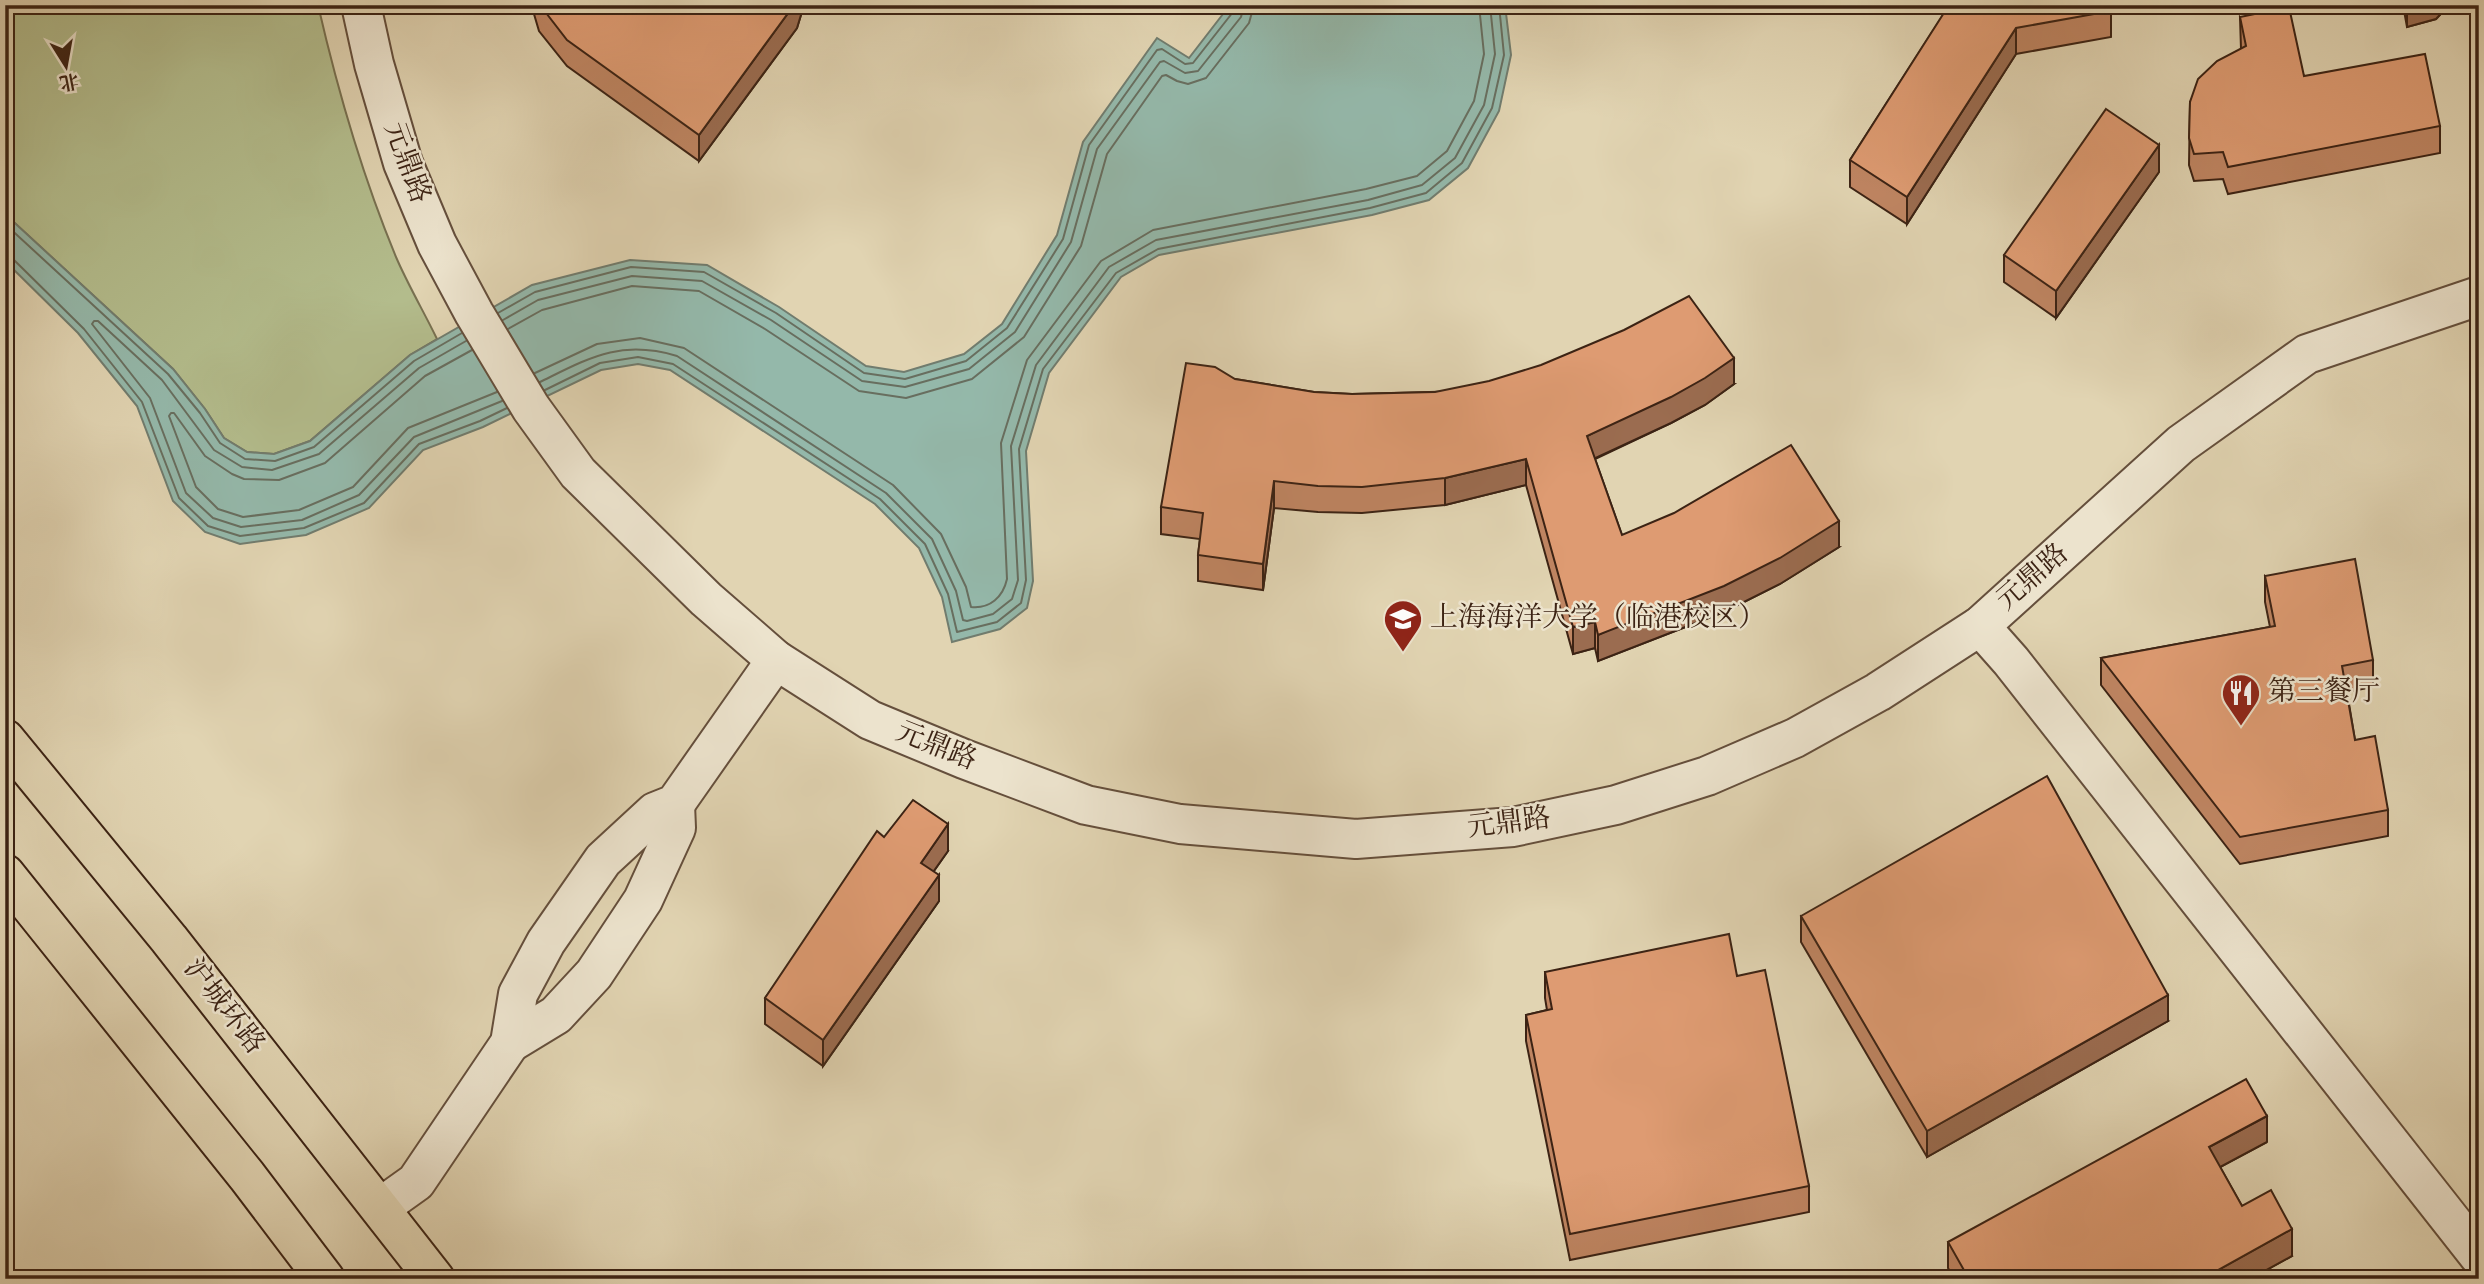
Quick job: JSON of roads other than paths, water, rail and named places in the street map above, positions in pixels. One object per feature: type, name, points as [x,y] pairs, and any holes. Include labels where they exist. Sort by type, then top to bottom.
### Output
[{"type":"main road","name":"沪城环路","points":[[5,739],[169,939],[435,1279]]},
{"type":"main road","points":[[5,874],[325,1279]]},
{"type":"street","name":"元鼎路","points":[[362,5],[374,64],[403,163],[437,244],[474,313],[531,408],[596,492],[706,599],[776,660],[870,720],[1086,806],[1180,824],[1356,839],[1513,827],[1616,805],[1707,776],[1795,738],[1878,692],[1980,625],[2181,444],[2307,354],[2479,296]]},
{"type":"street","points":[[1980,625],[2479,1256]]},
{"type":"street","points":[[510,1043],[518,994],[553,931],[603,860],[655,812],[674,804],[776,660]]},
{"type":"street","points":[[381,1207],[416,1182],[510,1043],[556,1015],[594,974],[649,888],[676,828],[674,804]]},
{"type":"water","points":[[1230,5],[1505,5],[1511,55],[1499,111],[1468,168],[1429,200],[1372,215],[1159,255],[1121,277],[1049,373],[1026,451],[1033,581],[1027,608],[1000,629],[952,642],[942,597],[919,548],[875,504],[670,370],[638,364],[601,370],[483,427],[423,450],[369,508],[306,535],[240,544],[205,532],[173,501],[137,406],[78,333],[5,261],[5,214],[173,369],[224,438],[247,452],[274,454],[310,441],[410,355],[532,285],[630,260],[707,265],[779,307],[866,366],[904,372],[964,354],[1002,324],[1057,235],[1083,142],[1157,38],[1189,58]]},
{"type":"place","name":"上海海洋大学（临港校区）","points":[[1403,653]]},
{"type":"place","name":"第三餐厅","points":[[2241,727]]}]
